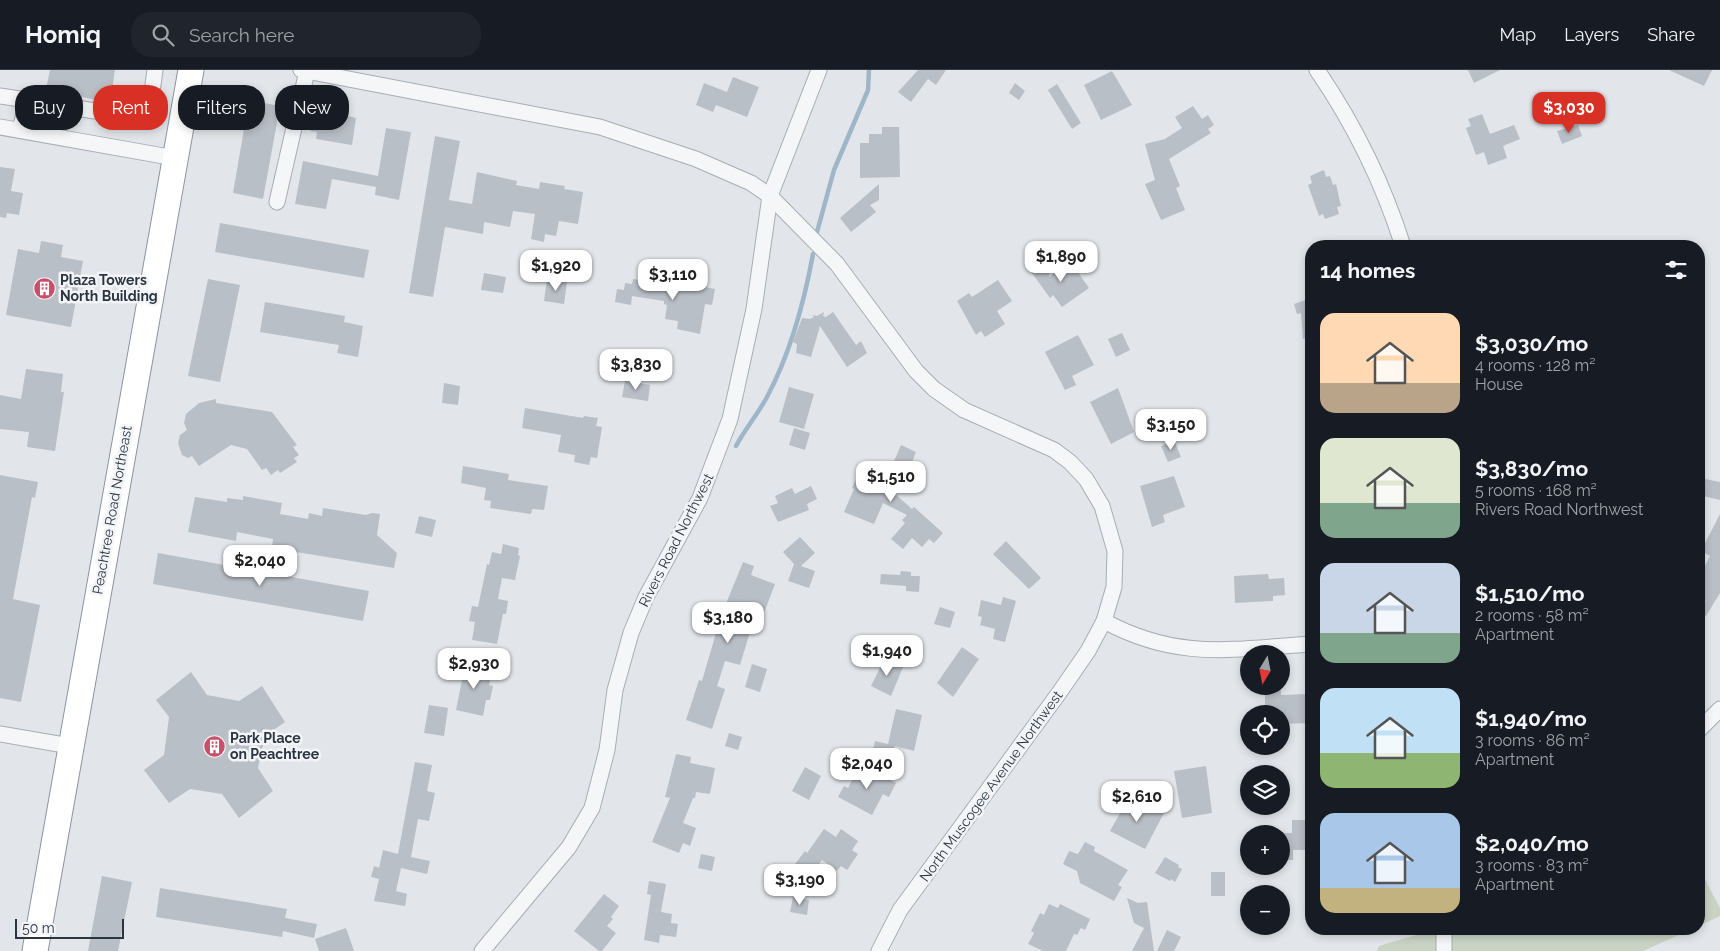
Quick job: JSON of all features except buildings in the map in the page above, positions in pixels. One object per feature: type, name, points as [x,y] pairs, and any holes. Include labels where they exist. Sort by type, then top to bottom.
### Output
[{"type":"highway","name":"Peachtree Road Northeast","points":[[35,951],[191,70]]},
{"type":"street","points":[[83,109],[139,118],[152,92],[155,70]]},
{"type":"street","points":[[277,202],[304,70]]},
{"type":"street","name":"North Muscogee Avenue Northwest","points":[[304,70],[600,127],[696,159],[751,183],[770,196],[837,264],[916,371],[934,389],[964,410],[1054,450],[1070,462],[1086,479],[1102,506],[1114,551],[1114,587],[1104,621],[1088,651],[900,910],[879,951]]},
{"type":"street","name":"Rivers Road Northwest","points":[[482,951],[569,847],[592,808],[607,750],[615,690],[631,634],[646,597],[700,498],[730,418],[754,309],[770,196],[819,70]]},
{"type":"street","points":[[1317,70],[1341,106],[1364,148],[1401,240]]},
{"type":"street","points":[[0,96],[15,99]]},
{"type":"street","points":[[0,127],[15,129]]},
{"type":"street","points":[[19,130],[175,158]]},
{"type":"street","points":[[1104,621],[1150,642],[1182,649],[1199,650],[1305,644]]},
{"type":"street","points":[[1705,724],[1720,709]]},
{"type":"street","points":[[0,734],[70,746]]},
{"type":"street","points":[[1444,935],[1444,951]]},
{"type":"green space","points":[[1705,879],[1720,908],[1720,916],[1705,923]]},
{"type":"green space","points":[[1416,935],[1679,935],[1643,951],[1377,951],[1379,946]]},
{"type":"waterway","points":[[817,232],[834,170],[868,90],[869,70]]},
{"type":"waterway","points":[[736,446],[767,397],[783,363],[801,309],[813,254]]},
{"type":"place","name":"Plaza Towers North Building","points":[[44,288]]},
{"type":"place","name":"Park Place on Peachtree","points":[[214,746]]}]
